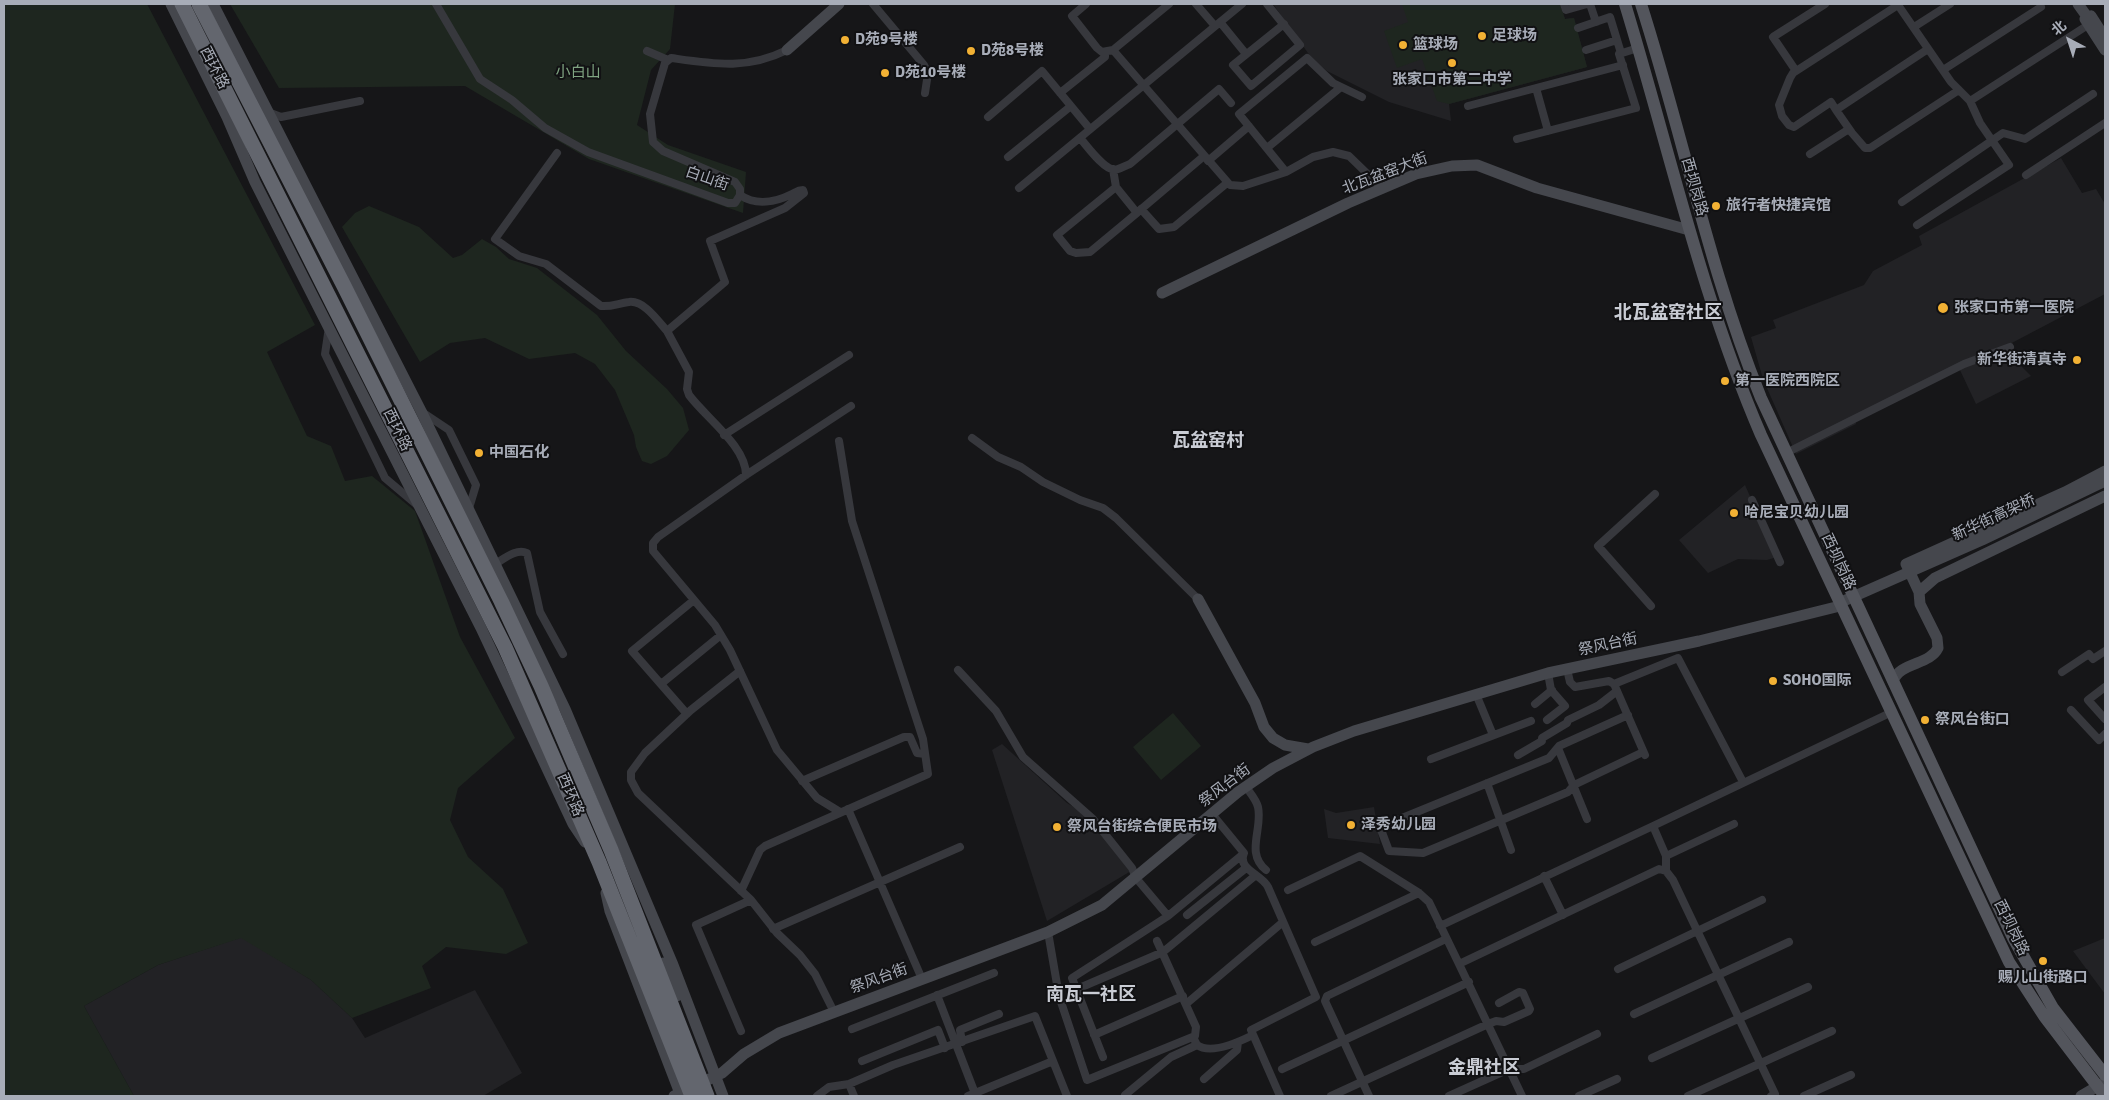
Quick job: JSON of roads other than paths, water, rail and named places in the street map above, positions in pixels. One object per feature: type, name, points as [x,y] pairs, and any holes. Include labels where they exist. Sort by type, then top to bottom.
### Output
[{"type":"highway","name":"西环路","points":[[182,4],[506,647],[599,862],[692,1096]]},
{"type":"highway","name":"西环路","points":[[199,4],[344,286],[501,601],[595,810],[617,848],[707,1096]]},
{"type":"main road","name":"西坝岗路","points":[[1624,4],[1689,230],[1740,386],[1840,606],[1892,712],[2009,962],[2044,1016],[2104,1092]]},
{"type":"main road","name":"西坝岗路","points":[[1641,4],[1669,96],[1703,225],[1740,348],[1786,453],[2013,938],[2053,1008],[2105,1075]]},
{"type":"main road","points":[[1689,230],[1703,225]]},
{"type":"street","points":[[171,4],[227,117],[255,182],[481,628],[573,824],[599,862],[610,911],[681,1096]]},
{"type":"street","points":[[213,4],[421,411],[566,709],[636,898],[714,1096]]},
{"type":"street","name":"白山街","points":[[436,4],[480,79],[512,100],[545,128],[588,152],[734,203],[740,195],[740,189],[735,182],[663,151],[653,142],[650,114],[665,63],[668,60]]},
{"type":"street","points":[[647,51],[668,60],[671,58],[717,64],[769,59],[787,50],[839,4]]},
{"type":"street","points":[[873,4],[924,65],[928,73],[925,93]]},
{"type":"street","points":[[1086,4],[1072,16],[1097,48],[1109,51],[1144,85],[1227,183],[1236,187],[1244,186],[1286,172],[1324,153],[1342,153],[1359,165],[1383,189]]},
{"type":"street","points":[[1060,93],[1105,57],[1109,51],[1169,4]]},
{"type":"street","points":[[1196,4],[1246,54]]},
{"type":"street","points":[[1019,188],[1242,4]]},
{"type":"street","points":[[1267,4],[1284,24],[1300,45],[1251,86],[1233,65],[1284,24]]},
{"type":"street","points":[[1564,4],[1566,10],[1589,4],[1596,22]]},
{"type":"street","points":[[1796,72],[1773,37],[1825,4]]},
{"type":"street","points":[[1917,225],[2009,165],[1980,122],[1970,101],[1943,70],[1898,4],[1796,72],[1790,78],[1779,105],[1782,116],[1789,125],[1794,127],[1831,102],[1849,129],[1865,148],[1870,148],[1959,90]]},
{"type":"street","points":[[1914,27],[1950,4]]},
{"type":"street","points":[[2078,4],[2105,50]]},
{"type":"street","points":[[1943,70],[2040,7]]},
{"type":"street","points":[[1970,101],[2088,21],[2090,16],[2105,38]]},
{"type":"street","points":[[1578,28],[1610,17],[1621,53],[1619,54],[1636,108]]},
{"type":"street","points":[[1586,50],[1617,40]]},
{"type":"street","points":[[1621,53],[1638,48]]},
{"type":"street","points":[[1836,110],[1928,49]]},
{"type":"street","points":[[1286,172],[1239,114],[1307,58],[1326,78],[1362,96]]},
{"type":"street","points":[[1468,106],[1623,65]]},
{"type":"street","points":[[988,117],[1042,71],[1090,129]]},
{"type":"street","points":[[1267,148],[1341,87]]},
{"type":"street","points":[[1536,88],[1548,131]]},
{"type":"street","points":[[1080,138],[1102,163],[1113,169],[1122,168],[1130,164],[1219,89],[1231,104]]},
{"type":"street","points":[[1902,202],[1992,140],[2004,134],[2025,139],[2093,94]]},
{"type":"street","points":[[268,112],[281,117],[360,101]]},
{"type":"street","points":[[1517,140],[1654,103]]},
{"type":"street","points":[[1008,157],[1070,106]]},
{"type":"street","points":[[2026,175],[2105,123]]},
{"type":"street","points":[[1116,186],[1057,235],[1070,251],[1076,253],[1090,252],[1139,211],[1249,126]]},
{"type":"street","points":[[1810,154],[1849,129]]},
{"type":"street","points":[[557,153],[495,239],[519,256],[546,264],[601,306],[612,307],[631,301],[648,310],[667,331],[689,372],[687,389],[689,395],[743,459],[746,466],[746,475]]},
{"type":"street","name":"北瓦盆窑大街","points":[[1162,293],[1348,203],[1425,172],[1452,166],[1477,165],[1537,188],[1689,230]]},
{"type":"street","points":[[1113,169],[1116,186],[1159,229],[1174,227],[1227,183]]},
{"type":"street","points":[[667,331],[725,282],[710,241],[785,208],[804,193],[803,190],[799,190],[778,199],[759,202],[748,200],[740,195]]},
{"type":"street","points":[[329,326],[325,354],[384,478],[421,508]]},
{"type":"street","points":[[1786,453],[1964,364],[2010,347]]},
{"type":"street","points":[[724,435],[849,356]]},
{"type":"street","points":[[398,396],[449,430],[476,485],[469,508]]},
{"type":"street","points":[[840,812],[817,798],[783,759],[768,736],[740,671],[721,635],[653,552],[653,543],[658,537],[746,475],[851,406]]},
{"type":"street","points":[[972,438],[998,457],[1021,467],[1043,482],[1068,492],[1080,500],[1103,508],[1116,518],[1198,599],[1255,703],[1268,732],[1273,738],[1285,745],[1308,749]]},
{"type":"street","points":[[741,891],[758,855],[765,846],[928,774],[923,739],[852,521],[838,441]]},
{"type":"street","points":[[1893,681],[1898,673],[1931,656],[1938,648],[1937,638],[1920,604],[1919,592],[1906,564],[2065,492],[2105,471]]},
{"type":"street","name":"新华街高架桥","points":[[1895,581],[2105,481]]},
{"type":"street","name":"新华街高架桥","points":[[1895,581],[1986,544],[2105,487]]},
{"type":"street","points":[[2065,492],[2074,511]]},
{"type":"street","points":[[1651,606],[1598,546],[1655,494]]},
{"type":"street","points":[[1919,592],[1935,578],[2105,496]]},
{"type":"street","points":[[1752,500],[1780,562]]},
{"type":"street","points":[[496,564],[516,552],[523,550],[527,553],[540,612],[563,654]]},
{"type":"street","name":"祭风台街","points":[[674,1096],[722,1073],[744,1054],[779,1033],[1048,932],[1102,904],[1246,787],[1273,768],[1308,749],[1354,730],[1548,673],[1699,641],[1840,606],[1895,581]]},
{"type":"street","points":[[687,714],[632,651],[694,600]]},
{"type":"street","points":[[661,684],[721,635]]},
{"type":"street","points":[[2062,672],[2089,654],[2093,659],[2105,651]]},
{"type":"street","points":[[1518,755],[1542,742],[1542,738],[1567,723],[1568,720],[1599,705],[1616,687],[1678,658],[1744,782]]},
{"type":"street","points":[[1567,669],[1570,682],[1575,687],[1609,681],[1616,687],[1628,715],[1644,754],[1574,785],[1568,792],[1423,853],[1389,851],[1380,827],[1549,758],[1558,748],[1628,715]]},
{"type":"street","points":[[958,670],[996,711],[1023,757],[1094,820],[1132,868],[1136,878],[1168,916]]},
{"type":"street","points":[[740,671],[687,714],[645,754],[632,772],[633,787],[751,900],[774,929],[809,966],[834,1012]]},
{"type":"street","points":[[1547,720],[1564,706],[1552,690],[1548,673]]},
{"type":"street","points":[[2105,687],[2088,700],[2105,719]]},
{"type":"street","points":[[1535,704],[1552,690]]},
{"type":"street","points":[[1476,694],[1492,736]]},
{"type":"street","points":[[566,709],[595,810]]},
{"type":"street","points":[[2071,710],[2098,740],[2105,734]]},
{"type":"street","points":[[1440,926],[1892,712]]},
{"type":"street","points":[[1431,759],[1530,721]]},
{"type":"street","points":[[802,781],[904,737],[910,738],[917,753],[925,754]]},
{"type":"street","points":[[1558,748],[1587,818]]},
{"type":"street","points":[[1487,783],[1511,850]]},
{"type":"street","points":[[1246,787],[1258,805],[1259,816],[1254,851],[1256,860],[1266,870]]},
{"type":"street","points":[[848,809],[922,979]]},
{"type":"street","points":[[1212,814],[1244,853],[1242,856],[1246,868],[1265,882],[1316,997],[1251,1030],[1280,1096]]},
{"type":"street","points":[[1666,856],[1734,824]]},
{"type":"street","points":[[1653,826],[1666,856],[1666,871]]},
{"type":"street","points":[[774,929],[960,847]]},
{"type":"street","points":[[617,848],[673,965],[723,1096]]},
{"type":"street","points":[[1103,1057],[1072,978],[1168,916],[1242,856]]},
{"type":"street","points":[[1288,890],[1360,856],[1418,893],[1428,902],[1460,964],[1522,1096]]},
{"type":"street","points":[[1187,915],[1246,868]]},
{"type":"street","points":[[1460,964],[1659,869],[1666,871],[1673,880],[1774,1096]]},
{"type":"street","points":[[1077,989],[1163,952],[1256,875]]},
{"type":"street","points":[[1544,876],[1563,915]]},
{"type":"street","points":[[1315,942],[1418,893]]},
{"type":"street","points":[[741,1031],[696,925],[751,900]]},
{"type":"street","points":[[1618,969],[1762,900]]},
{"type":"street","points":[[1186,1004],[1284,922]]},
{"type":"street","points":[[1048,932],[1059,996],[1087,1080],[1195,1036],[1196,1026],[1158,941]]},
{"type":"street","points":[[1369,1096],[1325,1001],[1327,996],[1446,940]]},
{"type":"street","points":[[1634,1014],[1789,942]]},
{"type":"street","points":[[852,1029],[994,973]]},
{"type":"street","points":[[1282,1069],[1469,982]]},
{"type":"street","points":[[1652,1058],[1808,987]]},
{"type":"street","points":[[1331,1096],[1488,1024],[1496,1021],[1504,1022],[1530,1009],[1523,993],[1519,992],[1499,1002]]},
{"type":"street","points":[[937,995],[959,1043],[973,1095],[1053,1061]]},
{"type":"street","points":[[1094,1034],[1183,996]]},
{"type":"street","points":[[959,1043],[960,1030],[999,1014]]},
{"type":"street","points":[[816,1096],[829,1087],[850,1084],[893,1066],[1035,1016],[1067,1096]]},
{"type":"street","points":[[862,1061],[938,1030],[945,1048]]},
{"type":"street","points":[[1688,1096],[1832,1031]]},
{"type":"street","points":[[1449,1096],[1509,1069],[1524,1069],[1598,1034]]},
{"type":"street","points":[[1193,1037],[1196,1045],[1203,1048],[1226,1046],[1253,1035]]},
{"type":"street","points":[[1204,1079],[1237,1050],[1238,1042]]},
{"type":"street","points":[[1126,1096],[1172,1057],[1196,1045]]},
{"type":"street","points":[[1804,1096],[1851,1075]]},
{"type":"street","points":[[1579,1096],[1617,1079]]},
{"type":"street","points":[[850,1084],[854,1096]]},
{"type":"street","points":[[2081,1096],[2104,1092]]},
{"type":"place","name":"足球场","points":[[1482,36]]},
{"type":"place","name":"D苑9号楼","points":[[845,40]]},
{"type":"place","name":"篮球场","points":[[1403,45]]},
{"type":"place","name":"D苑8号楼","points":[[971,51]]},
{"type":"place","name":"张家口市第二中学","points":[[1452,63]]},
{"type":"place","name":"D苑10号楼","points":[[885,73]]},
{"type":"place","name":"旅行者快捷宾馆","points":[[1716,206]]},
{"type":"place","name":"张家口市第一医院","points":[[1943,308]]},
{"type":"place","name":"新华街清真寺","points":[[2077,360]]},
{"type":"place","name":"第一医院西院区","points":[[1725,381]]},
{"type":"place","name":"中国石化","points":[[479,453]]},
{"type":"place","name":"哈尼宝贝幼儿园","points":[[1734,513]]},
{"type":"place","name":"SOHO国际","points":[[1773,681]]},
{"type":"place","name":"祭风台街口","points":[[1925,720]]},
{"type":"place","name":"泽秀幼儿园","points":[[1351,825]]},
{"type":"place","name":"祭风台街综合便民市场","points":[[1057,827]]},
{"type":"place","name":"赐儿山街路口","points":[[2043,961]]},
{"type":"district","name":"北瓦盆窑社区","points":[[1668,313]]},
{"type":"district","name":"瓦盆窑村","points":[[1208,441]]},
{"type":"district","name":"南瓦一社区","points":[[1091,995]]},
{"type":"district","name":"金鼎社区","points":[[1484,1068]]},
{"type":"park label","name":"小白山","points":[[578,73]]}]
